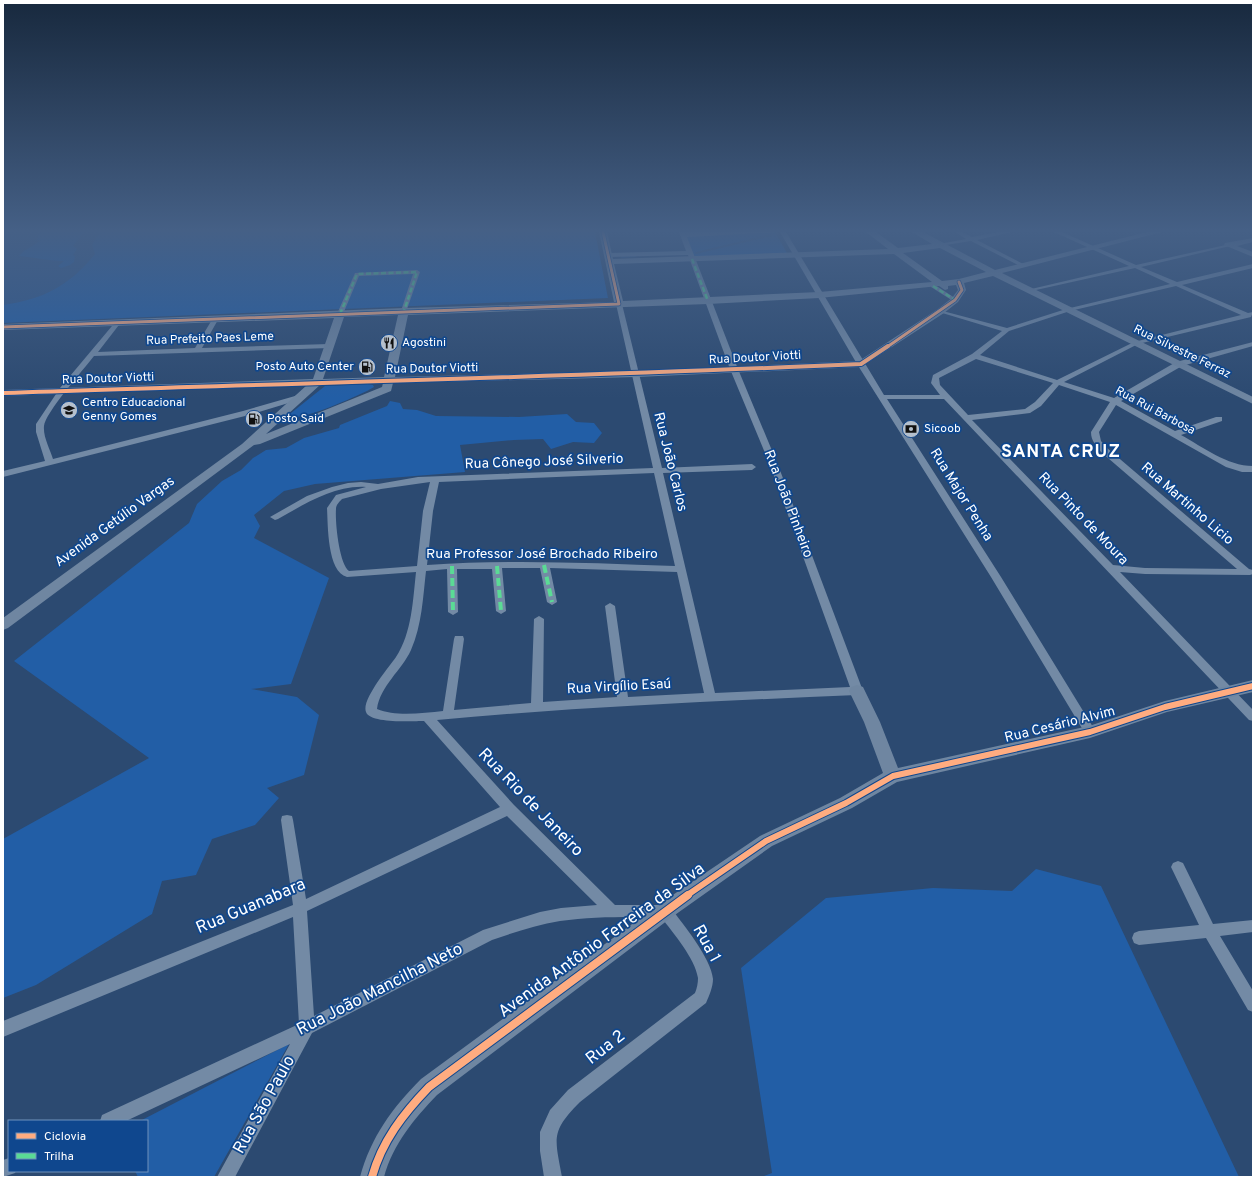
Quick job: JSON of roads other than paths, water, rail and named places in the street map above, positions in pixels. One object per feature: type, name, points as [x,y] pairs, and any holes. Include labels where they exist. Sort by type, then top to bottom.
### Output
[{"type":"street","points":[[246,446],[317,382],[328,346],[351,287]]},
{"type":"street","points":[[246,446],[388,385],[404,311],[412,287]]},
{"type":"street","name":"Rua João Carlos","points":[[615,287],[636,374],[645,423],[711,698]]},
{"type":"street","name":"Rua João Pinheiro","points":[[703,287],[734,369],[774,465],[857,691],[872,722],[893,776]]},
{"type":"street","name":"Rua Major Penha","points":[[816,287],[861,364],[996,577],[1090,732]]},
{"type":"street","points":[[3,326],[708,301],[820,295],[920,287]]},
{"type":"street","points":[[935,287],[957,298]]},
{"type":"street","points":[[944,287],[957,298]]},
{"type":"street","points":[[861,364],[941,311],[957,298],[962,290],[961,287]]},
{"type":"street","name":"Rua Silvestre Ferraz","points":[[1022,287],[1253,401]]},
{"type":"street","points":[[1030,291],[1046,287]]},
{"type":"street","name":"Rua Pinto de Moura","points":[[1162,287],[1068,310],[1007,330],[975,356],[936,377],[934,384],[1109,568],[1231,692],[1253,717]]},
{"type":"street","points":[[1182,287],[1251,316]]},
{"type":"street","points":[[941,311],[1007,330]]},
{"type":"street","points":[[966,418],[1027,411],[1038,404],[1057,383],[1136,343],[1251,316]]},
{"type":"street","points":[[197,351],[216,318]]},
{"type":"street","points":[[50,462],[40,432],[40,424],[51,405],[119,321]]},
{"type":"street","name":"Rua Martinho Licio","points":[[1250,572],[1097,442],[1095,432],[1115,401],[1179,364],[1253,344]]},
{"type":"street","name":"Rua Prefeito Paes Leme","points":[[92,354],[328,346]]},
{"type":"street","name":"Rua Rui Barbosa","points":[[975,356],[1115,401],[1229,465],[1242,469],[1253,469]]},
{"type":"street","name":"Rua Doutor Viotti","points":[[3,393],[317,382],[388,385],[408,380],[636,374],[861,364]]},
{"type":"street","points":[[3,474],[246,413],[302,396]]},
{"type":"street","points":[[882,397],[946,397]]},
{"type":"street","points":[[276,419],[285,426],[294,426]]},
{"type":"street","points":[[1175,434],[1220,419]]},
{"type":"street","name":"Avenida Getúlio Vargas","points":[[3,626],[63,580],[246,446]]},
{"type":"street","name":"Rua Cônego José Silverio","points":[[355,574],[343,573],[337,559],[332,508],[335,501],[339,497],[380,486],[402,482],[752,467]]},
{"type":"street","points":[[421,568],[428,511],[434,480]]},
{"type":"street","points":[[275,517],[320,493],[361,484],[380,486]]},
{"type":"street","points":[[544,565],[552,602]]},
{"type":"street","name":"Rua Professor José Brochado Ribeiro","points":[[355,574],[452,566],[544,565],[681,569]]},
{"type":"street","points":[[452,566],[453,612]]},
{"type":"street","points":[[497,566],[501,611]]},
{"type":"street","name":"Rua Virgílio Esaú","points":[[421,568],[416,613],[404,653],[370,706],[371,711],[384,717],[427,716],[537,706],[623,701],[857,691]]},
{"type":"street","points":[[1109,568],[1145,571],[1250,572]]},
{"type":"street","points":[[610,606],[623,701]]},
{"type":"street","points":[[537,706],[539,619]]},
{"type":"street","points":[[448,714],[459,639]]},
{"type":"street","name":"Rua Cesário Alvim","points":[[893,776],[1090,732],[1165,707],[1253,686]]},
{"type":"street","name":"Rua Rio de Janeiro","points":[[427,716],[509,809],[612,911]]},
{"type":"street","name":"Avenida Antônio Ferreira da Silva","points":[[372,1177],[384,1142],[404,1112],[429,1087],[665,910],[766,841],[846,803],[893,776]]},
{"type":"street","name":"Rua Guanabara","points":[[3,1029],[300,908],[509,809]]},
{"type":"street","points":[[287,820],[300,908],[307,1028]]},
{"type":"street","points":[[1178,867],[1209,930],[1253,1005]]},
{"type":"street","name":"Rua João Mancilha Neto","points":[[110,1120],[307,1028],[488,935],[549,916],[612,911],[665,910]]},
{"type":"street","name":"Rua 1","points":[[665,910],[698,961],[704,977],[704,989],[701,998]]},
{"type":"street","points":[[1139,938],[1253,926]]},
{"type":"street","name":"Rua 2","points":[[553,1177],[546,1138],[550,1124],[560,1109],[574,1096],[701,998]]},
{"type":"street","name":"Rua São Paulo","points":[[226,1177],[307,1028]]},
{"type":"place","name":"Agostini","points":[[389,343]]},
{"type":"place","name":"Posto Auto Center","points":[[367,367]]},
{"type":"place","name":"Centro Educacional Genny Gomes","points":[[69,410]]},
{"type":"place","name":"Posto Said","points":[[254,419]]},
{"type":"place","name":"Sicoob","points":[[911,429]]},
{"type":"district","name":"SANTA CRUZ","points":[[1061,452]]}]
